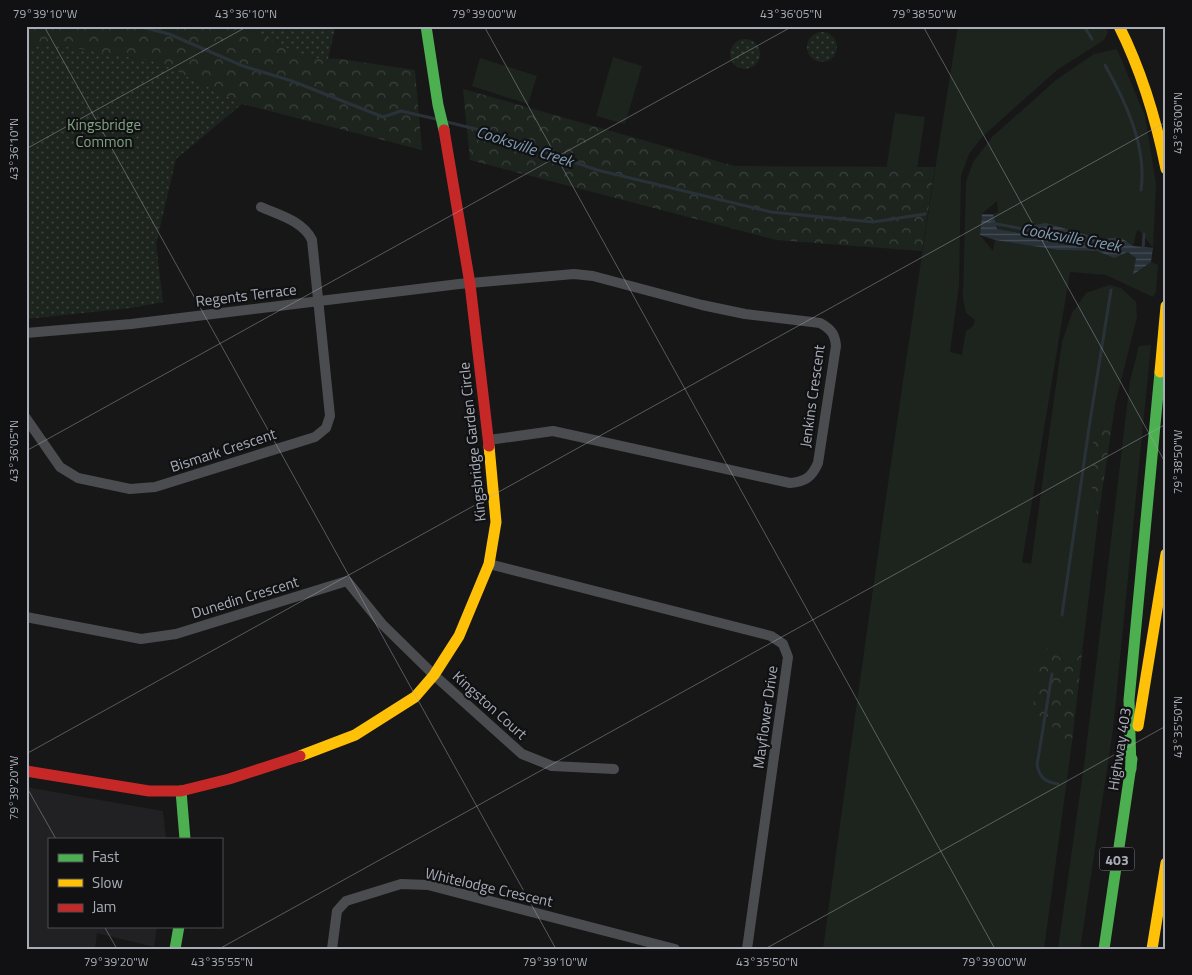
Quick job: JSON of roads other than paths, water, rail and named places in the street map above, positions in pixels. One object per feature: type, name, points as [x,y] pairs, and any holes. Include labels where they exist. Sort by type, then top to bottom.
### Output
[{"type":"main road","name":"Kingsbridge Garden Circle","points":[[26,771],[149,791],[181,791],[229,779],[308,754],[355,735],[415,697],[434,675],[459,636],[489,564],[496,522],[489,440],[470,284],[426,26]]},
{"type":"main road","points":[[1119,26],[1150,96],[1166,169]]},
{"type":"main road","points":[[1131,769],[1129,700],[1166,306]]},
{"type":"main road","name":"Highway 403","points":[[1104,949],[1166,554]]},
{"type":"main road","points":[[181,791],[185,838]]},
{"type":"main road","points":[[1152,949],[1166,863]]},
{"type":"main road","points":[[175,949],[179,928]]},
{"type":"street","name":"Bismark Crescent","points":[[26,418],[60,467],[78,478],[130,489],[155,487],[315,437],[326,428],[330,416],[312,240],[307,230],[295,222],[260,207]]},
{"type":"street","name":"Jenkins Crescent","points":[[470,284],[558,274],[593,276],[702,305],[745,314],[820,323],[829,328],[835,336],[836,346],[818,463],[814,473],[808,479],[800,482],[790,483],[553,431],[489,440]]},
{"type":"street","name":"Regents Terrace","points":[[26,333],[131,324],[470,284]]},
{"type":"street","name":"Mayflower Drive","points":[[489,564],[771,636],[783,644],[788,657],[747,949]]},
{"type":"street","name":"Dunedin Crescent","points":[[26,617],[142,640],[176,634],[347,581],[382,624],[434,675]]},
{"type":"street","name":"Kingston Court","points":[[434,675],[522,754],[552,766],[614,769]]},
{"type":"street","name":"Whitelodge Crescent","points":[[332,949],[337,911],[346,901],[401,884],[428,885],[675,949]]},
{"type":"water","points":[[982,214],[993,214],[997,229],[1025,234],[1035,225],[1046,223],[1100,239],[1120,237],[1133,246],[1153,248],[1151,262],[1133,275],[1136,258],[1128,252],[1114,258],[1097,251],[1058,250],[995,240],[980,235]]},
{"type":"waterway","name":"Cooksville Creek","points":[[26,27],[30,26]]},
{"type":"waterway","name":"Cooksville Creek","points":[[138,26],[169,34],[243,66],[292,81],[383,117],[401,111],[436,119]]},
{"type":"waterway","points":[[1084,26],[1092,39]]},
{"type":"waterway","points":[[1105,65],[1127,109],[1138,141],[1142,174],[1141,190]]},
{"type":"waterway","name":"Cooksville Creek","points":[[447,122],[484,131],[597,170],[771,212],[873,222],[925,214]]},
{"type":"waterway","name":"Cooksville Creek","points":[[992,223],[1033,231]]},
{"type":"waterway","points":[[1143,250],[1144,234]]},
{"type":"waterway","points":[[1062,615],[1111,290]]},
{"type":"waterway","points":[[1052,674],[1037,765],[1044,779],[1058,784]]},
{"type":"park label","name":"Kingsbridge Common","points":[[104,132]]}]
